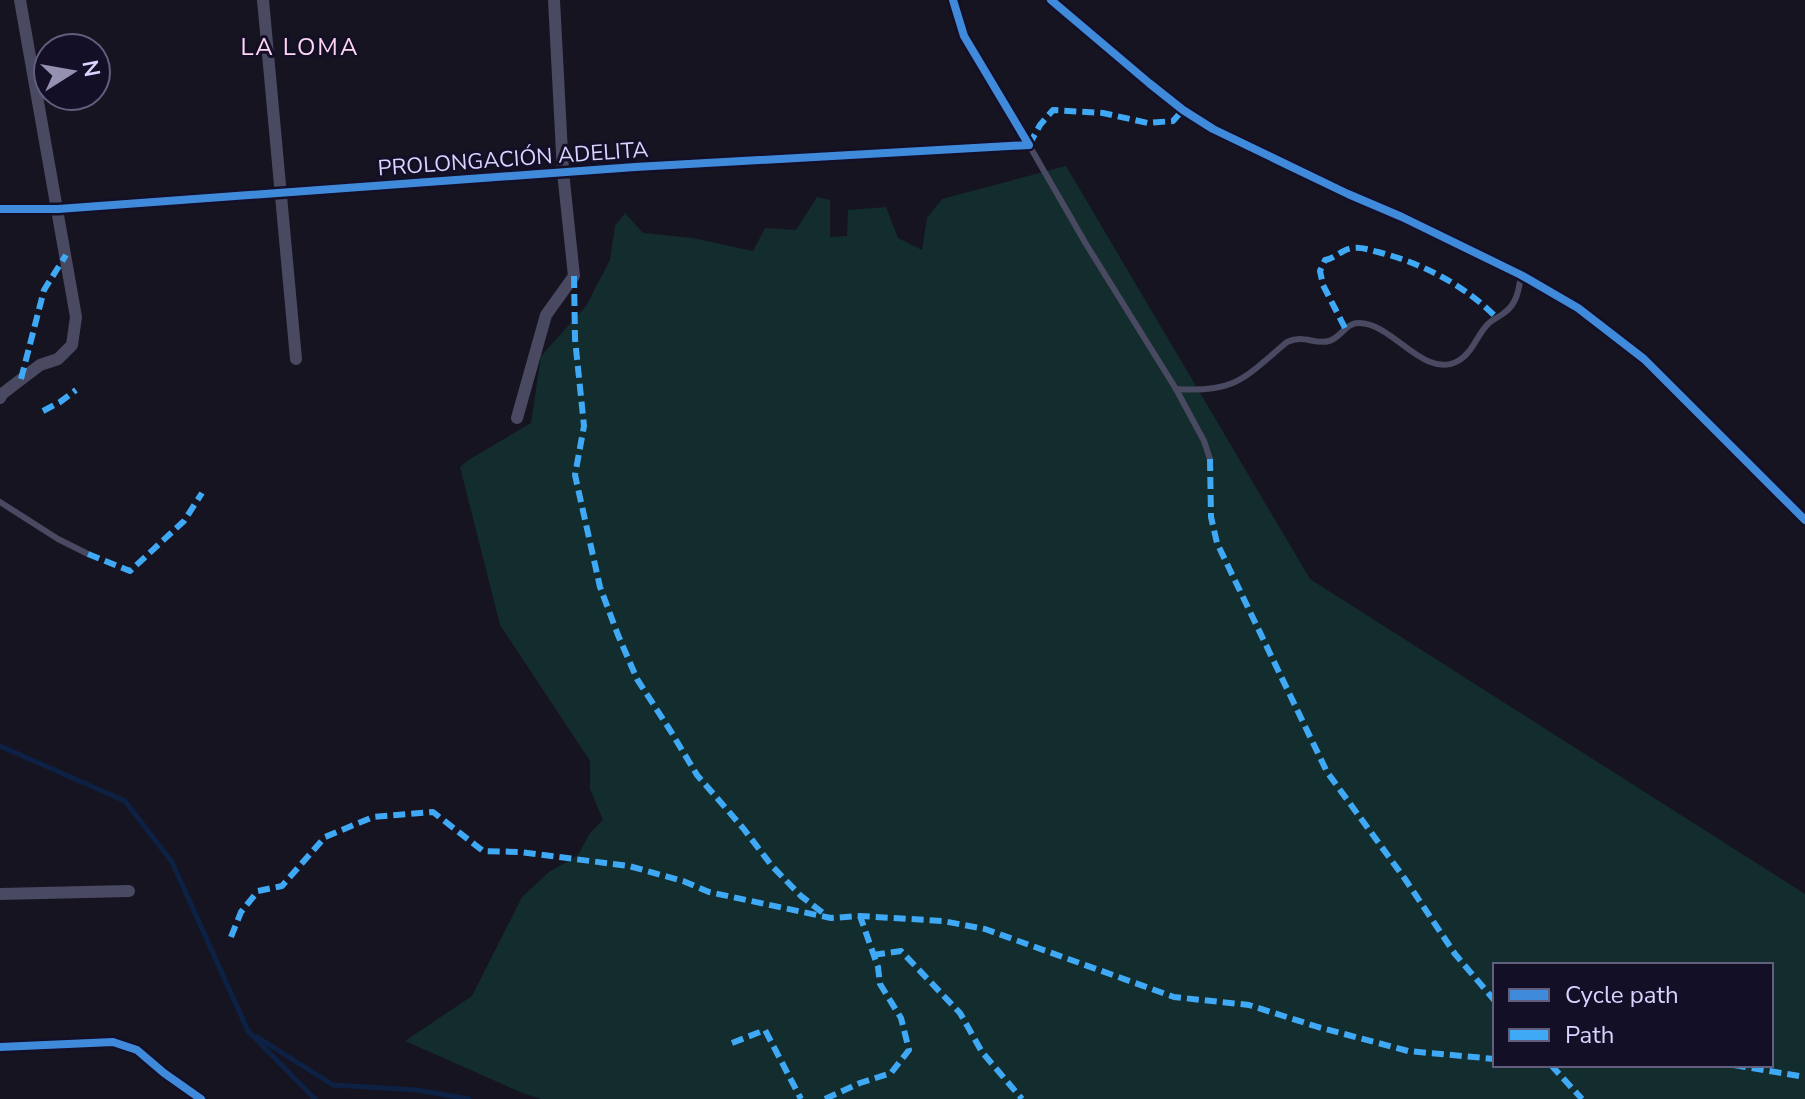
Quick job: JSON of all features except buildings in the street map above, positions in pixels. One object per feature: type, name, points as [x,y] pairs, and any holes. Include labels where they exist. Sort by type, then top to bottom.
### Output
[{"type":"street","points":[[0,398],[40,365],[58,359],[72,345],[76,317],[20,0]]},
{"type":"street","points":[[263,0],[296,359]]},
{"type":"street","points":[[517,418],[546,315],[574,276],[563,172],[554,0]]},
{"type":"street","points":[[953,0],[964,36],[1029,145]]},
{"type":"street","points":[[1051,0],[1149,83],[1213,129],[1521,275],[1578,308],[1644,359],[1805,520]]},
{"type":"street","name":"PROLONGACIÓN ADELITA","points":[[0,209],[58,209],[651,166],[1029,145]]},
{"type":"street","points":[[0,894],[129,891]]},
{"type":"street","points":[[0,1047],[113,1042],[137,1050],[201,1099]]},
{"type":"lane","points":[[1029,145],[1176,389],[1204,441],[1210,459]]},
{"type":"lane","points":[[1176,389],[1200,391],[1225,387],[1244,378],[1287,342],[1303,338],[1332,341],[1345,328],[1361,322],[1392,337],[1432,363],[1440,365],[1458,361],[1472,348],[1489,323],[1510,308],[1518,292],[1521,275]]},
{"type":"lane","points":[[0,502],[88,554]]},
{"type":"green space","points":[[1066,166],[1310,579],[1805,894],[1805,1099],[541,1099],[405,1041],[472,996],[522,897],[549,872],[578,855],[590,833],[603,820],[590,789],[590,761],[500,625],[460,467],[531,423],[541,356],[586,306],[610,260],[615,226],[625,213],[643,233],[693,238],[753,251],[765,228],[796,230],[817,197],[830,200],[830,237],[847,236],[848,210],[886,207],[898,238],[922,250],[927,218],[942,199]]},
{"type":"waterway","points":[[0,746],[125,801],[172,862],[248,1031],[315,1099]]},
{"type":"waterway","points":[[257,1037],[333,1085],[417,1090],[469,1099]]},
{"type":"marked path","points":[[1029,145],[1053,110],[1103,113],[1148,123],[1173,121],[1183,110]]},
{"type":"marked path","points":[[1345,328],[1323,285],[1320,271],[1325,260],[1353,248],[1394,257],[1426,269],[1456,285],[1496,317]]},
{"type":"marked path","points":[[21,379],[44,290],[66,255]]},
{"type":"marked path","points":[[574,276],[575,339],[584,426],[575,475],[600,587],[618,635],[637,679],[697,775],[772,866],[801,896],[827,916]]},
{"type":"marked path","points":[[43,411],[76,390]]},
{"type":"marked path","points":[[1210,459],[1211,517],[1217,543],[1327,772],[1455,954],[1493,999]]},
{"type":"marked path","points":[[88,554],[130,571],[184,521],[202,493]]},
{"type":"marked path","points":[[231,937],[241,912],[258,891],[282,886],[325,837],[373,817],[433,812],[483,851],[520,852],[629,866],[683,881],[709,892],[831,918],[860,916],[943,921],[985,929],[1174,997],[1249,1005],[1408,1051],[1493,1059]]},
{"type":"marked path","points":[[825,1099],[891,1073],[909,1050],[901,1018],[880,984],[878,967],[860,916]]},
{"type":"marked path","points":[[873,955],[901,951],[960,1013],[982,1052],[1022,1099]]},
{"type":"marked path","points":[[732,1043],[765,1030],[801,1099]]},
{"type":"marked path","points":[[1553,1067],[1582,1099]]},
{"type":"marked path","points":[[1746,1067],[1805,1077]]},
{"type":"cycle path","points":[[0,209],[58,209],[635,167],[1029,145],[964,36],[953,0]]},
{"type":"cycle path","points":[[1051,0],[1149,83],[1213,129],[1521,275],[1578,308],[1644,359],[1805,520]]},
{"type":"cycle path","points":[[0,1047],[113,1042],[137,1050],[201,1099]]},
{"type":"district","name":"LA LOMA","points":[[300,47]]}]
